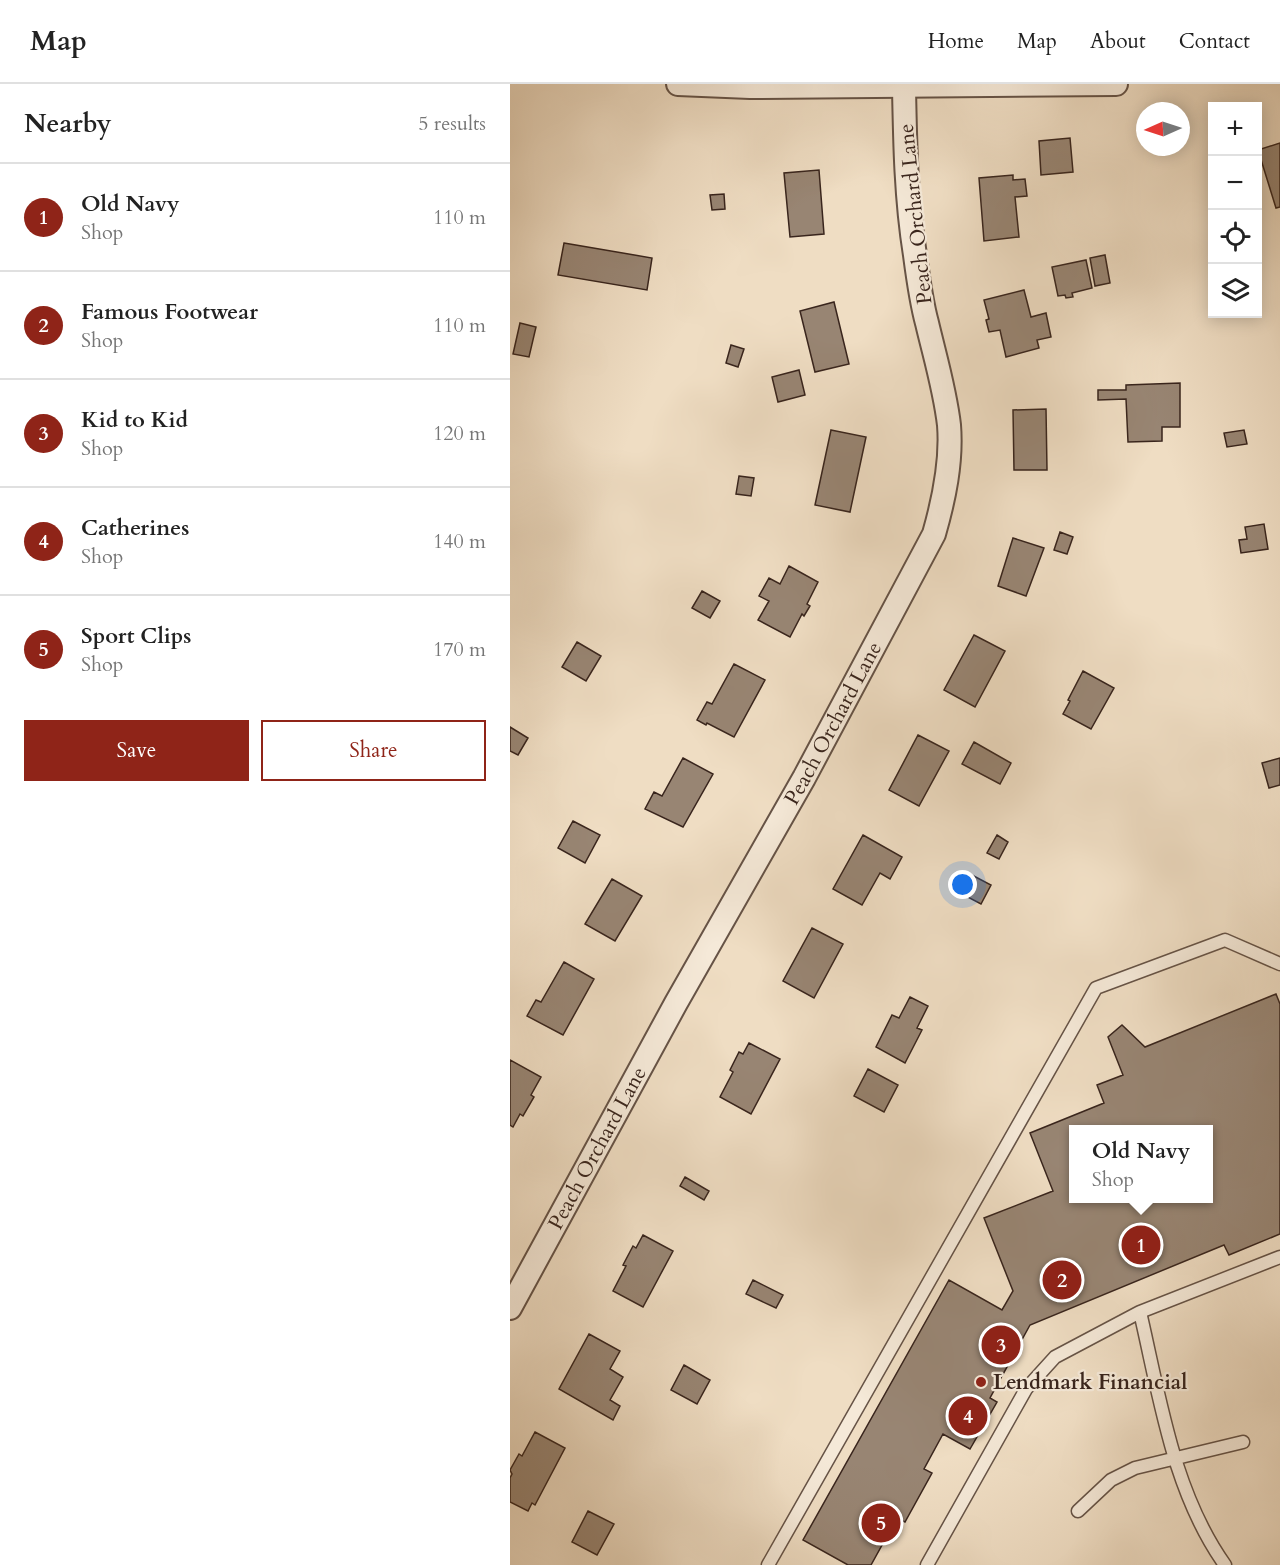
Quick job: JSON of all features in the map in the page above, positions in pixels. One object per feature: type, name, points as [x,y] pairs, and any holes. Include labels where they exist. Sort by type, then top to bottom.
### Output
[{"type":"street","points":[[678,84],[750,87],[1116,84]]},
{"type":"street","name":"Peach Orchard Lane","points":[[510,1308],[676,1003],[804,778],[934,534],[948,469],[949,428],[944,387],[926,321],[914,254],[905,157],[904,87]]},
{"type":"lane","points":[[768,1565],[1096,988],[1225,940],[1280,964]]},
{"type":"lane","points":[[927,1565],[1026,1389],[1055,1357],[1140,1312],[1280,1257]]},
{"type":"lane","points":[[1140,1312],[1174,1457],[1195,1512],[1225,1565]]},
{"type":"lane","points":[[1078,1511],[1111,1480],[1135,1468],[1243,1442]]},
{"type":"building","points":[[1070,138],[1073,172],[1041,175],[1039,141]]},
{"type":"building","points":[[1280,143],[1280,207],[1276,208],[1262,163],[1262,149]]},
{"type":"building","points":[[819,170],[824,234],[790,237],[784,173]]},
{"type":"building","points":[[1013,175],[1013,180],[1025,179],[1027,196],[1015,197],[1019,237],[984,241],[979,178]]},
{"type":"building","points":[[724,194],[725,209],[712,210],[710,195]]},
{"type":"building","points":[[564,243],[652,258],[647,290],[558,275]]},
{"type":"building","points":[[1105,255],[1110,283],[1095,286],[1090,258]]},
{"type":"building","points":[[1086,260],[1092,288],[1072,293],[1073,297],[1058,296],[1052,267]]},
{"type":"building","points":[[1024,290],[1031,317],[1046,313],[1051,337],[1037,340],[1039,348],[1006,357],[1000,330],[989,332],[986,320],[989,319],[984,300]]},
{"type":"building","points":[[834,302],[849,364],[815,372],[800,311]]},
{"type":"building","points":[[520,323],[536,327],[529,357],[513,354]]},
{"type":"building","points":[[731,345],[744,349],[738,367],[726,363]]},
{"type":"building","points":[[799,370],[805,395],[778,402],[772,377]]},
{"type":"building","points":[[1180,383],[1180,427],[1162,427],[1162,441],[1128,442],[1126,399],[1098,400],[1098,390],[1126,390],[1126,385]]},
{"type":"building","points":[[1046,409],[1047,470],[1014,470],[1013,410]]},
{"type":"building","points":[[831,430],[866,437],[850,512],[815,505]]},
{"type":"building","points":[[1244,430],[1247,444],[1227,447],[1224,433]]},
{"type":"building","points":[[739,476],[754,478],[751,496],[736,494]]},
{"type":"building","points":[[1264,524],[1268,549],[1241,553],[1239,540],[1247,539],[1245,527]]},
{"type":"building","points":[[1060,532],[1073,537],[1067,554],[1054,550]]},
{"type":"building","points":[[1013,538],[1044,548],[1026,596],[998,586]]},
{"type":"building","points":[[789,566],[818,582],[807,604],[810,606],[804,616],[802,614],[790,637],[758,620],[769,601],[759,596],[769,578],[780,584]]},
{"type":"building","points":[[702,591],[720,601],[710,618],[692,608]]},
{"type":"building","points":[[974,635],[1005,651],[975,707],[944,690]]},
{"type":"building","points":[[577,642],[601,656],[586,681],[562,667]]},
{"type":"building","points":[[734,664],[765,680],[734,737],[697,720],[707,702],[712,704]]},
{"type":"building","points":[[1083,671],[1114,688],[1091,729],[1063,714]]},
{"type":"building","points":[[510,727],[528,738],[518,755],[510,751]]},
{"type":"building","points":[[918,735],[949,751],[919,806],[889,790]]},
{"type":"building","points":[[974,742],[1011,763],[1000,784],[962,764]]},
{"type":"building","points":[[683,758],[713,774],[683,827],[645,809],[654,792],[662,796]]},
{"type":"building","points":[[1280,758],[1280,785],[1269,788],[1262,763]]},
{"type":"building","points":[[573,821],[600,835],[585,863],[558,848]]},
{"type":"building","points":[[863,835],[902,857],[890,879],[880,873],[862,905],[833,889]]},
{"type":"building","points":[[997,835],[1008,842],[999,859],[987,853]]},
{"type":"building","points":[[970,874],[991,885],[981,904],[960,893]]},
{"type":"building","points":[[612,879],[642,896],[615,941],[585,924]]},
{"type":"building","points":[[812,928],[843,944],[814,998],[783,981]]},
{"type":"building","points":[[564,962],[594,979],[563,1035],[527,1016],[536,1000],[541,1002]]},
{"type":"building","points":[[1276,994],[1280,1004],[1280,1234],[1229,1255],[1224,1245],[1030,1325],[990,1398],[997,1402],[970,1449],[943,1434],[924,1469],[932,1473],[905,1522],[897,1518],[871,1565],[848,1565],[803,1540],[949,1280],[1002,1310],[1013,1291],[984,1218],[1053,1191],[1030,1133],[1104,1103],[1097,1085],[1123,1075],[1108,1037],[1122,1025],[1145,1047]]},
{"type":"building","points":[[910,997],[928,1006],[917,1028],[922,1030],[905,1063],[876,1047],[892,1015],[899,1018]]},
{"type":"building","points":[[749,1043],[780,1059],[751,1114],[720,1097],[733,1072],[730,1070],[739,1052],[743,1054]]},
{"type":"building","points":[[510,1060],[541,1077],[531,1095],[534,1097],[523,1116],[520,1114],[513,1127],[510,1125]]},
{"type":"building","points":[[868,1069],[898,1085],[884,1112],[854,1096]]},
{"type":"building","points":[[685,1177],[709,1191],[704,1200],[680,1186]]},
{"type":"building","points":[[643,1235],[673,1251],[643,1307],[613,1291],[633,1246],[636,1248]]},
{"type":"building","points":[[753,1280],[783,1295],[776,1308],[746,1294]]},
{"type":"building","points":[[589,1334],[620,1351],[610,1369],[623,1377],[610,1400],[620,1406],[613,1420],[559,1389]]},
{"type":"building","points":[[684,1365],[710,1380],[697,1404],[671,1390]]},
{"type":"building","points":[[535,1432],[565,1448],[535,1505],[532,1503],[528,1511],[510,1502],[512,1474],[510,1470],[519,1454],[522,1456]]},
{"type":"building","points":[[588,1511],[614,1524],[597,1555],[572,1542]]},
{"type":"place","name":"Old Navy","points":[[1141,1245]]},
{"type":"place","name":"Famous Footwear","points":[[1062,1280]]},
{"type":"place","name":"Kid to Kid","points":[[1001,1345]]},
{"type":"place","name":"Lendmark Financial","points":[[981,1382]]},
{"type":"place","name":"Catherines","points":[[968,1416]]},
{"type":"place","name":"Sport Clips","points":[[881,1523]]}]
